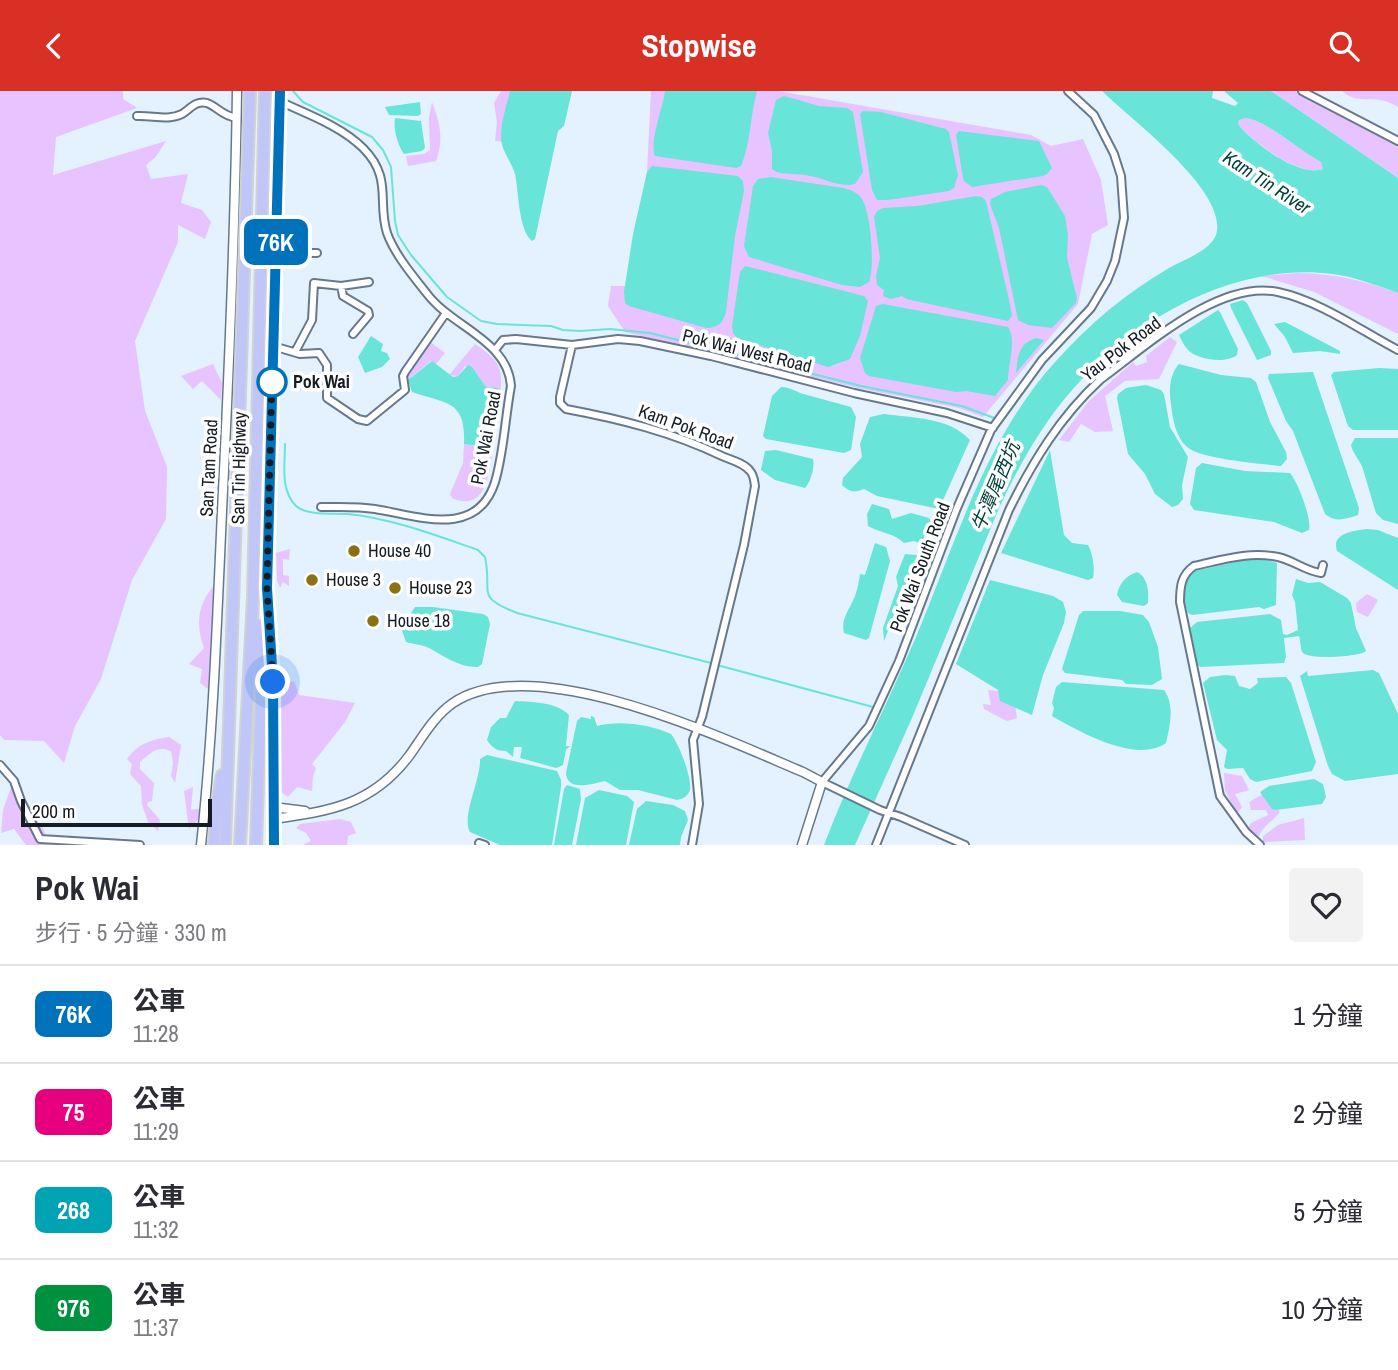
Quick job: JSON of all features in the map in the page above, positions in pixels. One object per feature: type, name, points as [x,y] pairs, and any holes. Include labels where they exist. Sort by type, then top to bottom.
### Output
[{"type":"highway","name":"San Tin Highway","points":[[225,845],[250,91]]},
{"type":"highway","name":"San Tin Highway","points":[[240,845],[253,598],[265,91]]},
{"type":"highway","points":[[253,598],[259,646],[261,699],[256,845]]},
{"type":"highway","points":[[214,845],[216,809],[229,731]]},
{"type":"street","name":"San Tam Road","points":[[201,845],[214,689],[230,352],[237,91]]},
{"type":"street","points":[[274,845],[274,694],[267,588],[280,91]]},
{"type":"street","name":"Pok Wai South Road","points":[[830,786],[865,734],[899,661],[957,508],[993,428],[1042,360],[1091,308],[1110,276],[1120,246],[1124,218],[1121,176],[1114,154],[1094,115],[1068,91]]},
{"type":"street","points":[[1302,91],[1398,141]]},
{"type":"street","name":"Pok Wai Road","points":[[279,101],[348,136],[364,149],[384,187],[387,231],[396,251],[437,307],[495,350],[507,366],[511,386],[495,481],[488,499],[478,511],[456,520],[371,508],[321,507]]},
{"type":"street","points":[[137,116],[175,116],[193,104],[204,103],[221,114],[237,118]]},
{"type":"street","points":[[275,253],[317,253]]},
{"type":"street","points":[[295,352],[312,320],[314,283],[341,286],[369,282]]},
{"type":"street","points":[[341,286],[343,296],[368,311],[369,315],[353,334]]},
{"type":"street","name":"Yau Pok Road","points":[[876,845],[1009,510],[1030,468],[1051,435],[1100,380],[1189,315],[1229,295],[1255,290],[1278,292],[1314,305],[1398,350]]},
{"type":"street","points":[[273,346],[304,354],[315,352],[324,356],[327,365],[327,398],[358,419],[367,421],[405,390],[405,372],[446,313]]},
{"type":"street","name":"Pok Wai West Road","points":[[495,350],[503,340],[516,339],[572,345],[618,339],[640,341],[947,413],[993,428]]},
{"type":"street","name":"Kam Pok Road","points":[[572,345],[560,397],[560,403],[566,409],[645,426],[702,446],[744,466],[752,473],[755,486],[744,545],[702,717],[696,728]]},
{"type":"street","points":[[1260,845],[1240,824],[1220,796],[1180,603],[1180,585],[1188,570],[1194,566],[1246,555],[1281,557],[1312,572],[1321,573],[1323,565]]},
{"type":"street","points":[[274,819],[336,809],[358,800],[396,771],[434,720],[453,703],[493,688],[530,687],[588,695],[649,710],[803,772],[880,810],[965,845]]},
{"type":"street","points":[[692,845],[699,804],[693,745],[696,728]]},
{"type":"street","points":[[0,765],[14,781],[40,839],[140,845]]},
{"type":"street","points":[[802,845],[830,786]]},
{"type":"street","points":[[274,807],[307,811],[336,809]]},
{"type":"street","points":[[192,845],[201,845]]},
{"type":"shaded area","points":[[0,91],[123,91],[123,99],[137,108],[56,137],[53,175],[166,141],[155,158],[146,165],[151,179],[188,174],[181,203],[202,210],[211,222],[205,239],[178,225],[178,242],[135,341],[145,411],[167,467],[166,519],[132,580],[101,679],[75,726],[64,763],[44,741],[4,740],[0,735]]},
{"type":"shaded area","points":[[501,91],[512,91],[507,142],[495,141],[497,122],[494,103]]},
{"type":"shaded area","points":[[651,91],[778,91],[1031,135],[1051,146],[1083,139],[1101,180],[1108,225],[1092,234],[1078,304],[983,417],[959,408],[858,388],[625,332],[608,306],[611,286],[625,286],[647,172]]},
{"type":"shaded area","points":[[1271,91],[1295,91],[1398,145],[1398,178]]},
{"type":"shaded area","points":[[1342,91],[1398,91],[1398,107],[1382,100],[1349,96]]},
{"type":"shaded area","points":[[432,102],[440,131],[436,161],[408,166],[406,156],[424,154],[430,150],[429,118]]},
{"type":"shaded area","points":[[1245,118],[1273,130],[1321,162],[1323,169],[1302,168],[1277,156],[1238,124],[1239,120]]},
{"type":"shaded area","points":[[1298,273],[1349,279],[1398,293],[1398,334],[1314,292],[1262,276]]},
{"type":"shaded area","points":[[1170,337],[1177,342],[1159,379],[1125,381],[1105,396],[1113,431],[1095,432],[1081,424],[1069,442],[1059,440],[1088,402],[1133,362],[1136,366],[1147,362],[1146,356]]},
{"type":"shaded area","points":[[430,342],[445,353],[436,364],[431,361],[408,380],[408,370]]},
{"type":"shaded area","points":[[475,344],[498,365],[501,377],[500,395],[498,388],[486,387],[472,368],[465,366],[458,376],[449,375]]},
{"type":"shaded area","points":[[213,364],[222,383],[221,400],[202,381],[193,389],[181,376]]},
{"type":"shaded area","points":[[464,444],[493,448],[484,488],[473,500],[464,501],[452,498],[450,494],[463,463]]},
{"type":"shaded area","points":[[290,549],[289,560],[283,559],[283,575],[289,576],[289,586],[283,582],[280,588],[276,553]]},
{"type":"shaded area","points":[[215,584],[208,689],[200,683],[202,669],[189,664],[204,648],[200,614],[209,591]]},
{"type":"shaded area","points":[[1367,594],[1378,600],[1368,617],[1357,612],[1356,603]]},
{"type":"shaded area","points":[[294,681],[299,695],[355,703],[345,722],[312,764],[316,768],[312,791],[297,787],[288,797],[267,782],[265,690]]},
{"type":"shaded area","points":[[988,690],[1006,692],[1014,699],[1017,718],[1007,721],[984,709],[983,704],[991,705]]},
{"type":"shaded area","points":[[169,737],[181,745],[175,783],[171,776],[171,751],[158,749],[140,762],[140,769],[154,783],[152,801],[147,805],[160,820],[158,831],[148,822],[142,805],[141,786],[130,774],[132,764],[127,759],[145,743]]},
{"type":"shaded area","points":[[1224,773],[1242,776],[1249,790],[1235,794],[1242,807],[1237,814],[1225,790]]},
{"type":"shaded area","points":[[12,785],[26,803],[24,816],[39,822],[49,845],[26,845],[14,829],[1,833],[3,810]]},
{"type":"shaded area","points":[[193,787],[191,810],[209,807],[208,821],[199,819],[189,829],[184,791]]},
{"type":"shaded area","points":[[1265,793],[1280,812],[1259,836],[1247,830],[1251,823],[1268,815],[1266,810],[1251,810],[1249,802]]},
{"type":"shaded area","points":[[1304,818],[1305,840],[1263,842],[1263,836],[1278,825]]},
{"type":"shaded area","points":[[340,819],[351,822],[356,833],[348,836],[347,845],[303,845],[311,841],[306,833],[296,828],[300,824]]},
{"type":"water","points":[[510,91],[572,91],[564,126],[558,131],[535,239],[532,241],[524,228],[515,174],[501,143]]},
{"type":"water","points":[[665,91],[757,91],[747,148],[741,166],[736,168],[655,156],[655,134]]},
{"type":"water","points":[[1102,91],[1213,91],[1212,98],[1235,106],[1238,103],[1224,91],[1271,91],[1398,178],[1398,293],[1357,279],[1332,274],[1295,273],[1259,277],[1224,286],[1189,300],[1126,339],[1098,363],[1052,416],[1032,445],[1007,491],[912,718],[855,845],[824,845],[916,637],[974,493],[1010,424],[1031,391],[1095,322],[1153,278],[1208,246],[1216,235],[1216,218],[1208,198],[1193,178],[1175,157]],"holes":[[[1245,118],[1254,120],[1321,162],[1323,169],[1302,168],[1265,149],[1238,124],[1239,120]]]},
{"type":"water","points":[[784,96],[819,106],[847,108],[853,112],[863,172],[855,184],[842,185],[811,176],[779,173],[772,169],[768,133],[776,100]]},
{"type":"water","points":[[420,102],[421,114],[418,116],[389,115],[385,107]]},
{"type":"water","points":[[863,111],[881,112],[946,129],[949,132],[958,175],[954,188],[949,191],[877,200],[872,190],[860,114]]},
{"type":"water","points":[[395,118],[421,121],[425,148],[422,151],[404,154],[396,137]]},
{"type":"water","points":[[959,131],[1039,141],[1052,168],[1043,176],[972,187],[963,178],[956,135]]},
{"type":"water","points":[[652,166],[738,176],[743,181],[744,191],[735,236],[726,312],[717,326],[706,328],[625,303],[624,292],[633,234],[647,172]]},
{"type":"water","points":[[771,177],[843,188],[862,199],[868,216],[871,240],[872,265],[869,282],[860,287],[842,285],[749,257],[744,246],[753,186],[758,179]]},
{"type":"water","points":[[1041,185],[1047,187],[1065,216],[1067,258],[1077,298],[1076,303],[1052,328],[1028,325],[1018,320],[999,228],[990,204],[991,199],[1005,192]]},
{"type":"water","points":[[976,196],[986,201],[1010,304],[1012,316],[1008,321],[902,296],[891,299],[883,296],[884,290],[877,285],[876,276],[880,258],[874,217],[877,211]]},
{"type":"water","points":[[745,266],[864,296],[868,301],[860,336],[850,359],[828,367],[737,338],[732,326],[740,272]]},
{"type":"water","points":[[1243,300],[1247,303],[1271,355],[1257,360],[1230,304]]},
{"type":"water","points":[[883,304],[1008,327],[1012,345],[1008,380],[995,396],[956,392],[869,376],[865,373],[860,358],[876,306]]},
{"type":"water","points":[[1218,310],[1238,349],[1237,355],[1232,358],[1219,360],[1205,358],[1188,350],[1179,335]]},
{"type":"water","points":[[1285,322],[1340,351],[1340,354],[1320,351],[1293,353],[1274,324]]},
{"type":"water","points":[[371,336],[383,344],[381,351],[387,353],[390,359],[382,367],[365,373],[358,357]]},
{"type":"water","points":[[1036,338],[1044,340],[1016,373],[1022,347]]},
{"type":"water","points":[[432,361],[453,377],[458,376],[468,365],[486,387],[498,388],[500,395],[493,448],[464,444],[462,419],[458,411],[444,402],[412,392],[408,380]]},
{"type":"water","points":[[1179,364],[1221,375],[1251,378],[1256,382],[1270,422],[1286,452],[1287,459],[1281,466],[1207,456],[1185,445],[1176,429],[1170,400],[1172,378]]},
{"type":"water","points":[[1398,369],[1398,430],[1353,430],[1348,426],[1331,375],[1334,372]]},
{"type":"water","points":[[1313,372],[1359,508],[1358,515],[1345,519],[1333,519],[1325,514],[1293,431],[1268,378],[1269,374]]},
{"type":"water","points":[[1146,385],[1161,390],[1164,394],[1170,427],[1188,457],[1182,485],[1183,499],[1172,507],[1155,494],[1145,474],[1128,454],[1118,394],[1126,388]]},
{"type":"water","points":[[781,387],[851,407],[856,417],[851,450],[844,453],[766,439],[763,436],[772,396]]},
{"type":"water","points":[[884,414],[941,423],[961,432],[970,440],[939,509],[877,496],[864,489],[852,491],[842,485],[843,478],[862,457],[860,444],[870,417]]},
{"type":"water","points":[[1355,438],[1398,438],[1398,524],[1383,520],[1376,513],[1362,466],[1351,445]]},
{"type":"water","points":[[776,450],[813,459],[812,474],[805,488],[775,480],[761,470],[765,451]]},
{"type":"water","points":[[1050,450],[1064,535],[1072,543],[1088,545],[1091,553],[1094,574],[1093,578],[1088,580],[1001,553]]},
{"type":"water","points":[[1202,463],[1245,471],[1290,473],[1304,501],[1309,530],[1302,533],[1274,522],[1194,510],[1190,504],[1196,468]]},
{"type":"water","points":[[872,504],[889,509],[892,519],[911,513],[929,518],[931,522],[921,544],[914,541],[904,543],[868,526],[867,514]]},
{"type":"water","points":[[1367,529],[1378,530],[1398,538],[1398,590],[1337,551],[1337,540],[1344,534]]},
{"type":"water","points":[[875,543],[886,547],[890,561],[869,638],[866,640],[844,633],[843,627],[860,574],[865,575]]},
{"type":"water","points":[[905,554],[917,555],[917,558],[884,641],[883,628],[898,586],[896,577]]},
{"type":"water","points":[[1258,557],[1277,563],[1276,605],[1264,609],[1259,607],[1192,615],[1188,613],[1183,592],[1190,572]]},
{"type":"water","points":[[1137,572],[1147,585],[1148,603],[1144,606],[1122,602],[1117,595],[1123,581]]},
{"type":"water","points":[[1296,579],[1308,583],[1320,582],[1347,598],[1366,651],[1334,657],[1307,655],[1302,652],[1299,636],[1284,638],[1284,663],[1201,667],[1196,665],[1190,628],[1197,622],[1270,614],[1281,620],[1283,634],[1298,630],[1292,595]]},
{"type":"water","points":[[990,580],[1053,596],[1063,602],[1066,612],[1064,623],[1043,675],[1032,715],[1000,701],[998,690],[956,664]]},
{"type":"water","points":[[415,607],[433,607],[488,617],[490,624],[482,664],[478,667],[465,666],[427,647],[406,642],[401,628]]},
{"type":"water","points":[[1083,611],[1120,611],[1143,615],[1149,622],[1158,647],[1162,679],[1152,685],[1126,684],[1122,680],[1065,673],[1062,669],[1079,615]]},
{"type":"water","points":[[1373,670],[1379,673],[1398,714],[1398,774],[1345,781],[1332,774],[1328,766],[1300,676],[1307,671],[1308,676]]},
{"type":"water","points":[[1235,676],[1239,686],[1250,689],[1258,683],[1257,678],[1286,677],[1291,683],[1316,762],[1312,771],[1256,782],[1250,779],[1243,768],[1224,767],[1227,750],[1217,740],[1203,683],[1210,677]]},
{"type":"water","points":[[1062,682],[1164,690],[1171,709],[1166,743],[1154,749],[1124,748],[1092,737],[1052,716],[1056,687]]},
{"type":"water","points":[[515,701],[551,705],[569,715],[566,746],[570,746],[566,750],[563,765],[556,768],[520,758],[522,747],[514,747],[513,757],[506,751],[495,749],[489,743],[487,740],[491,727],[500,718],[506,718]]},
{"type":"water","points":[[591,716],[597,726],[634,724],[671,734],[687,769],[690,784],[688,794],[677,800],[638,790],[620,790],[605,781],[581,785],[571,783],[566,773],[577,721],[581,717],[591,719]]},
{"type":"water","points":[[487,755],[557,771],[561,787],[552,845],[500,845],[470,832],[469,808],[480,759]]},
{"type":"water","points":[[1314,779],[1323,784],[1326,797],[1322,804],[1276,810],[1272,809],[1260,792],[1269,786]]},
{"type":"water","points":[[567,785],[580,789],[581,799],[572,845],[554,845],[564,789]]},
{"type":"water","points":[[599,790],[627,796],[634,802],[626,845],[576,845],[585,798]]},
{"type":"water","points":[[646,801],[673,805],[685,811],[688,820],[680,845],[629,845],[637,809]]},
{"type":"waterway","points":[[293,91],[303,102],[372,137],[383,150],[391,167],[398,235],[411,255],[447,297],[481,321],[551,326],[563,330],[610,329],[650,333],[861,386],[962,406],[997,419]]},
{"type":"waterway","points":[[285,444],[285,485],[291,500],[301,509],[314,513],[348,514],[382,520],[478,550],[485,557],[490,598],[504,607],[517,613],[711,663]]},
{"type":"waterway","points":[[717,665],[873,707]]},
{"type":"bus line","name":"76K","points":[[274,845],[275,743],[267,588],[280,91]]},
{"type":"place","name":"Pok Wai","points":[[272,382]]},
{"type":"place","name":"House 40","points":[[354,551]]},
{"type":"place","name":"House 3","points":[[312,580]]},
{"type":"place","name":"House 23","points":[[395,588]]},
{"type":"place","name":"House 18","points":[[373,621]]},
{"type":"route","points":[[272,382],[272,372],[267,588],[273,682]]},
{"type":"water label","name":"Kam Tin River","points":[[1267,182]]},
{"type":"water label","name":"牛潭尾西坑","points":[[995,486]]}]
